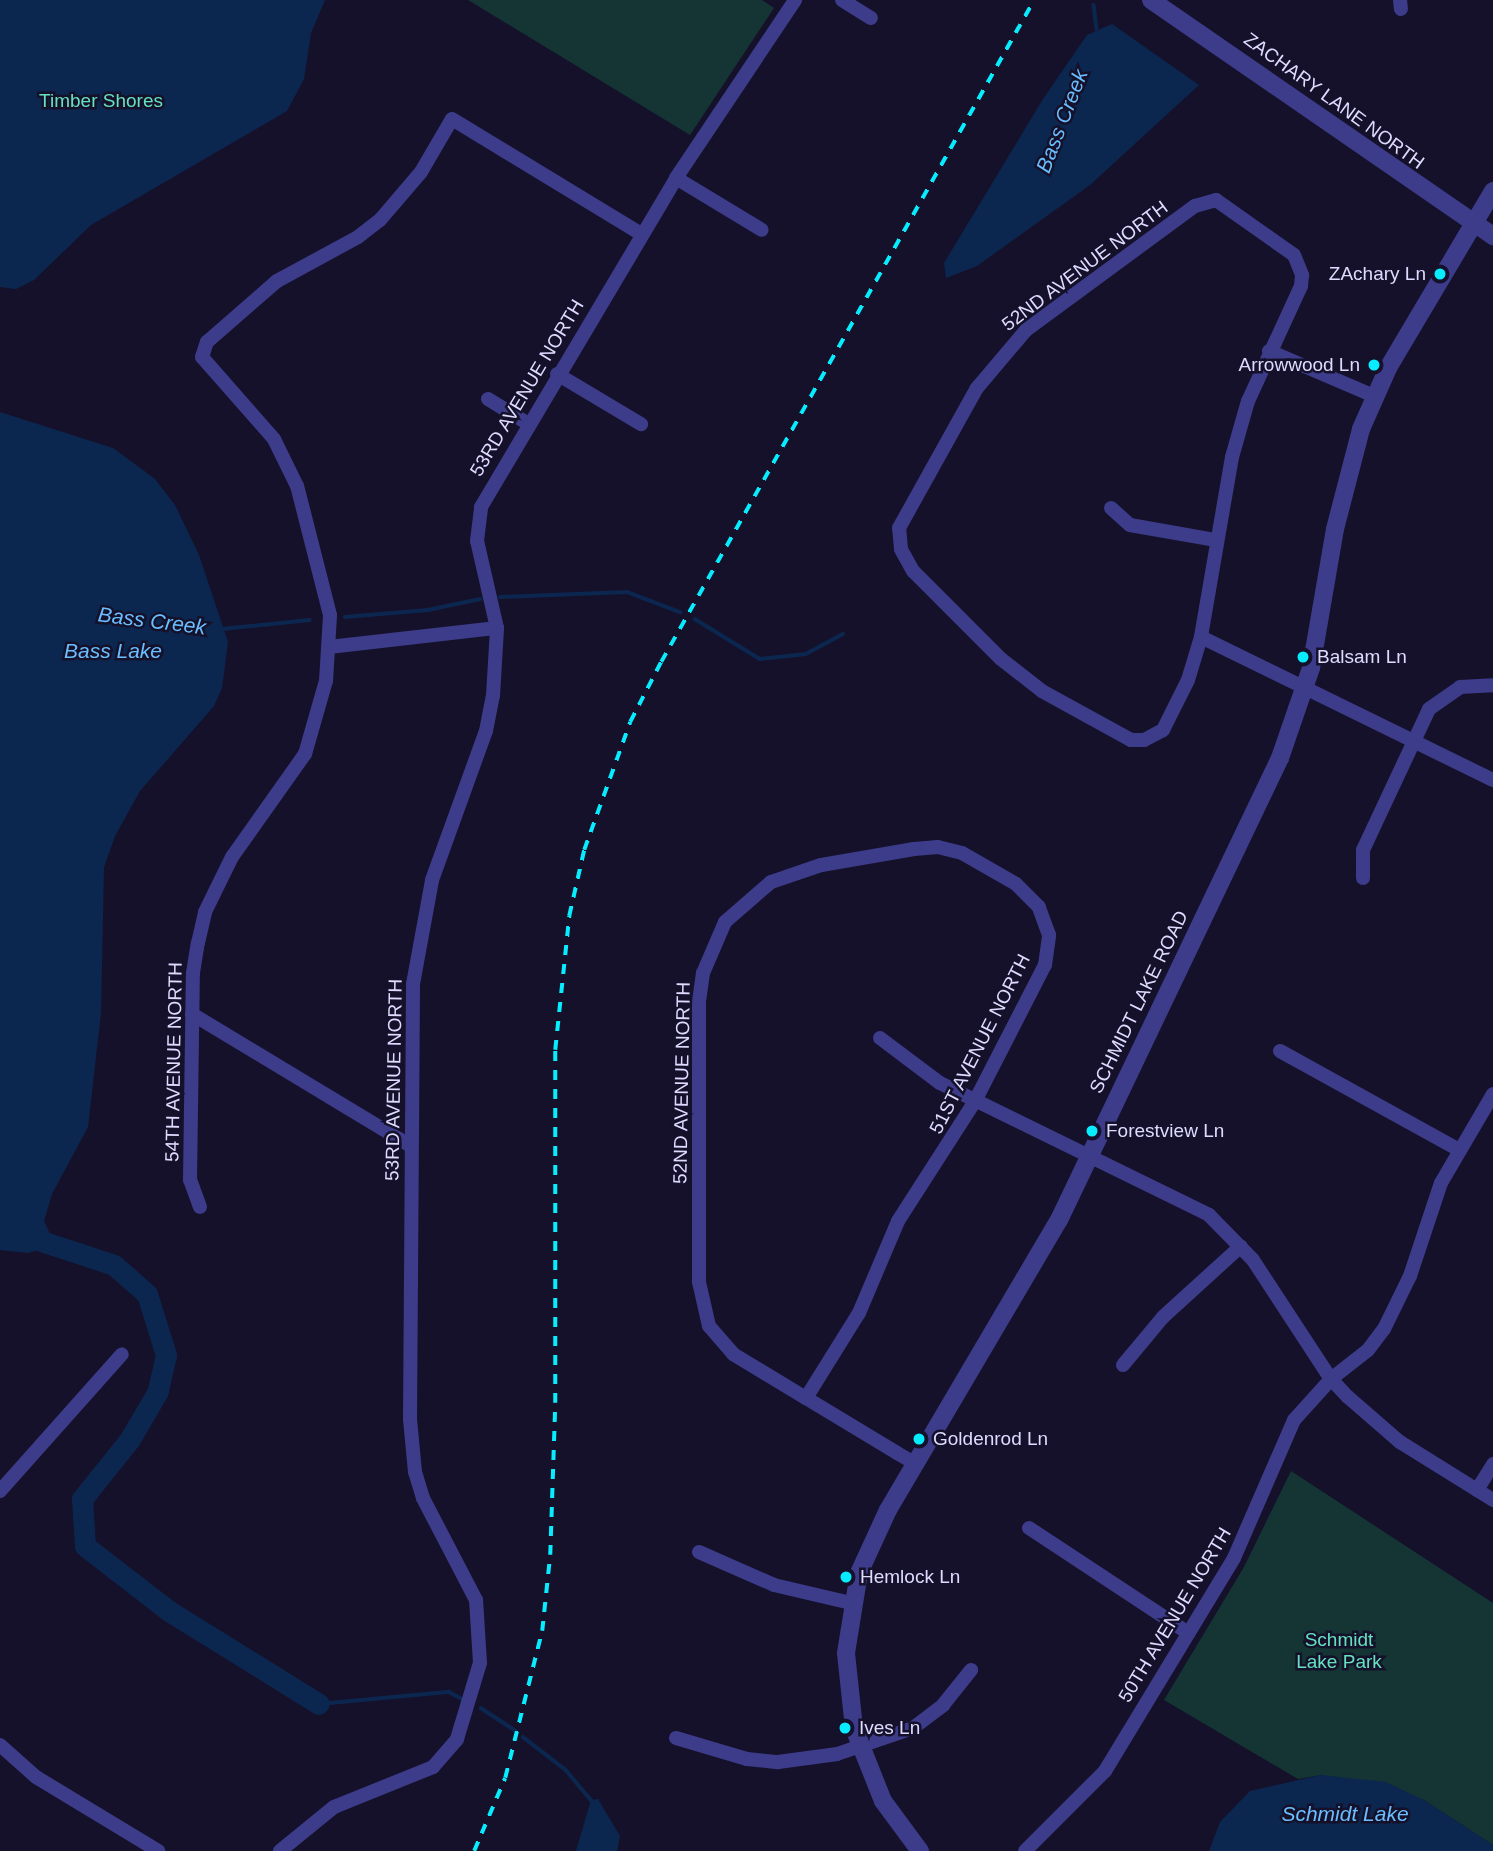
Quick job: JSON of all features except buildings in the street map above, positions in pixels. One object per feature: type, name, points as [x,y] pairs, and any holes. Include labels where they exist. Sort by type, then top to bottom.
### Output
[{"type":"street","name":"53RD AVENUE NORTH","points":[[280,1851],[334,1807],[433,1767],[457,1739],[480,1663],[476,1600],[424,1499],[411,1447],[411,1035],[420,933],[448,828],[486,731],[493,696],[497,628],[477,524],[489,487],[641,234],[796,0]]},
{"type":"street","points":[[842,0],[871,18]]},
{"type":"street","name":"ZACHARY LANE NORTH","points":[[1151,0],[1493,236]]},
{"type":"street","name":"54TH AVENUE NORTH","points":[[200,1207],[190,1180],[192,1014],[193,973],[205,912],[232,857],[305,754],[318,720],[329,647],[330,615],[297,486],[274,439],[202,358],[207,342],[254,298],[380,220],[421,172],[452,119],[641,234]]},
{"type":"street","points":[[676,178],[762,230]]},
{"type":"street","name":"SCHMIDT LAKE ROAD","points":[[920,1851],[884,1801],[860,1745],[848,1690],[851,1603],[874,1538],[1024,1286],[1280,758],[1306,687],[1347,476],[1374,396],[1493,191]]},
{"type":"street","name":"52ND AVENUE NORTH","points":[[1201,637],[1172,718],[1157,735],[1144,740],[1121,738],[1042,691],[1001,659],[913,570],[901,550],[899,528],[977,388],[1026,330],[1205,202],[1216,200],[1232,208],[1294,255],[1302,275],[1301,286],[1269,351]]},
{"type":"street","points":[[1374,396],[1269,351],[1232,457],[1215,540],[1201,637],[1414,738],[1493,780]]},
{"type":"street","points":[[557,374],[641,424]]},
{"type":"street","points":[[488,399],[527,423]]},
{"type":"street","points":[[1111,508],[1130,525],[1215,540]]},
{"type":"street","points":[[329,647],[497,628]]},
{"type":"street","points":[[1363,878],[1363,850],[1414,738],[1438,699],[1460,687],[1493,685]]},
{"type":"street","name":"52ND AVENUE NORTH","points":[[916,1464],[733,1354],[709,1326],[699,1282],[699,1003],[706,964],[725,922],[748,898],[794,873],[938,848],[962,853],[1016,884],[1029,894],[1046,921]]},
{"type":"street","name":"51ST AVENUE NORTH","points":[[806,1398],[859,1313],[898,1221],[975,1101],[1045,965],[1046,921]]},
{"type":"street","points":[[192,1014],[411,1146]]},
{"type":"street","points":[[880,1038],[940,1083],[1209,1215],[1241,1246],[1331,1379],[1377,1425],[1493,1500]]},
{"type":"street","points":[[1280,1051],[1459,1150]]},
{"type":"street","name":"50TH AVENUE NORTH","points":[[1025,1851],[1105,1771],[1249,1527],[1294,1420],[1331,1379],[1368,1350],[1398,1303],[1441,1183],[1493,1094]]},
{"type":"street","points":[[1123,1365],[1163,1317],[1241,1246]]},
{"type":"street","points":[[0,1491],[121,1354]]},
{"type":"street","points":[[1477,1490],[1493,1464]]},
{"type":"street","points":[[1029,1528],[1188,1633]]},
{"type":"street","points":[[699,1552],[774,1585],[851,1603]]},
{"type":"street","points":[[676,1738],[736,1757],[778,1762],[837,1754],[914,1728],[943,1705],[971,1670]]},
{"type":"street","points":[[0,1745],[36,1777],[158,1851]]},
{"type":"green space","points":[[468,0],[762,0],[774,8],[690,135]]},
{"type":"green space","name":"Schmidt Lake Park","points":[[1291,1471],[1493,1603],[1493,1845],[1424,1800],[1321,1775],[1298,1779],[1164,1700],[1244,1567]]},
{"type":"water","name":"Timber Shores","points":[[0,0],[325,0],[311,33],[304,79],[287,111],[91,225],[34,280],[16,289],[0,287]]},
{"type":"water","points":[[1112,24],[1199,85],[1090,185],[977,266],[946,278],[944,263],[1043,99],[1087,35]]},
{"type":"water","name":"Bass Lake","points":[[0,412],[113,448],[155,479],[175,505],[199,555],[228,642],[222,688],[214,706],[140,791],[115,836],[104,867],[101,1013],[88,1127],[52,1194],[44,1221],[55,1245],[28,1253],[0,1250]]},
{"type":"water","name":"Schmidt Lake","points":[[1321,1775],[1386,1782],[1424,1800],[1493,1845],[1493,1851],[1209,1851],[1220,1822],[1250,1791]]},
{"type":"water","points":[[598,1799],[620,1836],[617,1851],[576,1851],[591,1800]]},
{"type":"waterway","name":"Bass Creek","points":[[1094,5],[1097,29]]},
{"type":"waterway","name":"Bass Creek","points":[[500,597],[627,592],[680,612]]},
{"type":"waterway","name":"Bass Creek","points":[[345,617],[428,610],[480,599]]},
{"type":"waterway","name":"Bass Creek","points":[[695,619],[760,659],[806,654],[843,634]]},
{"type":"waterway","name":"Bass Creek","points":[[222,629],[310,620]]},
{"type":"waterway","points":[[29,1237],[114,1265],[147,1294],[166,1355],[158,1391],[130,1439],[82,1499],[85,1546],[169,1611],[319,1704]]},
{"type":"waterway","points":[[319,1704],[449,1692],[463,1699]]},
{"type":"waterway","points":[[481,1708],[516,1731]]},
{"type":"waterway","points":[[523,1737],[566,1770],[592,1801]]},
{"type":"railway","points":[[474,1851],[505,1778],[542,1631],[550,1555],[555,1403],[555,1050],[569,916],[584,850],[630,722],[661,662],[1034,0]]},
{"type":"place","name":"ZAchary Ln","points":[[1440,274]]},
{"type":"place","name":"Arrowwood Ln","points":[[1374,365]]},
{"type":"place","name":"Balsam Ln","points":[[1303,657]]},
{"type":"place","name":"Forestview Ln","points":[[1092,1131]]},
{"type":"place","name":"Goldenrod Ln","points":[[919,1439]]},
{"type":"place","name":"Hemlock Ln","points":[[846,1577]]},
{"type":"place","name":"Ives Ln","points":[[845,1728]]}]
